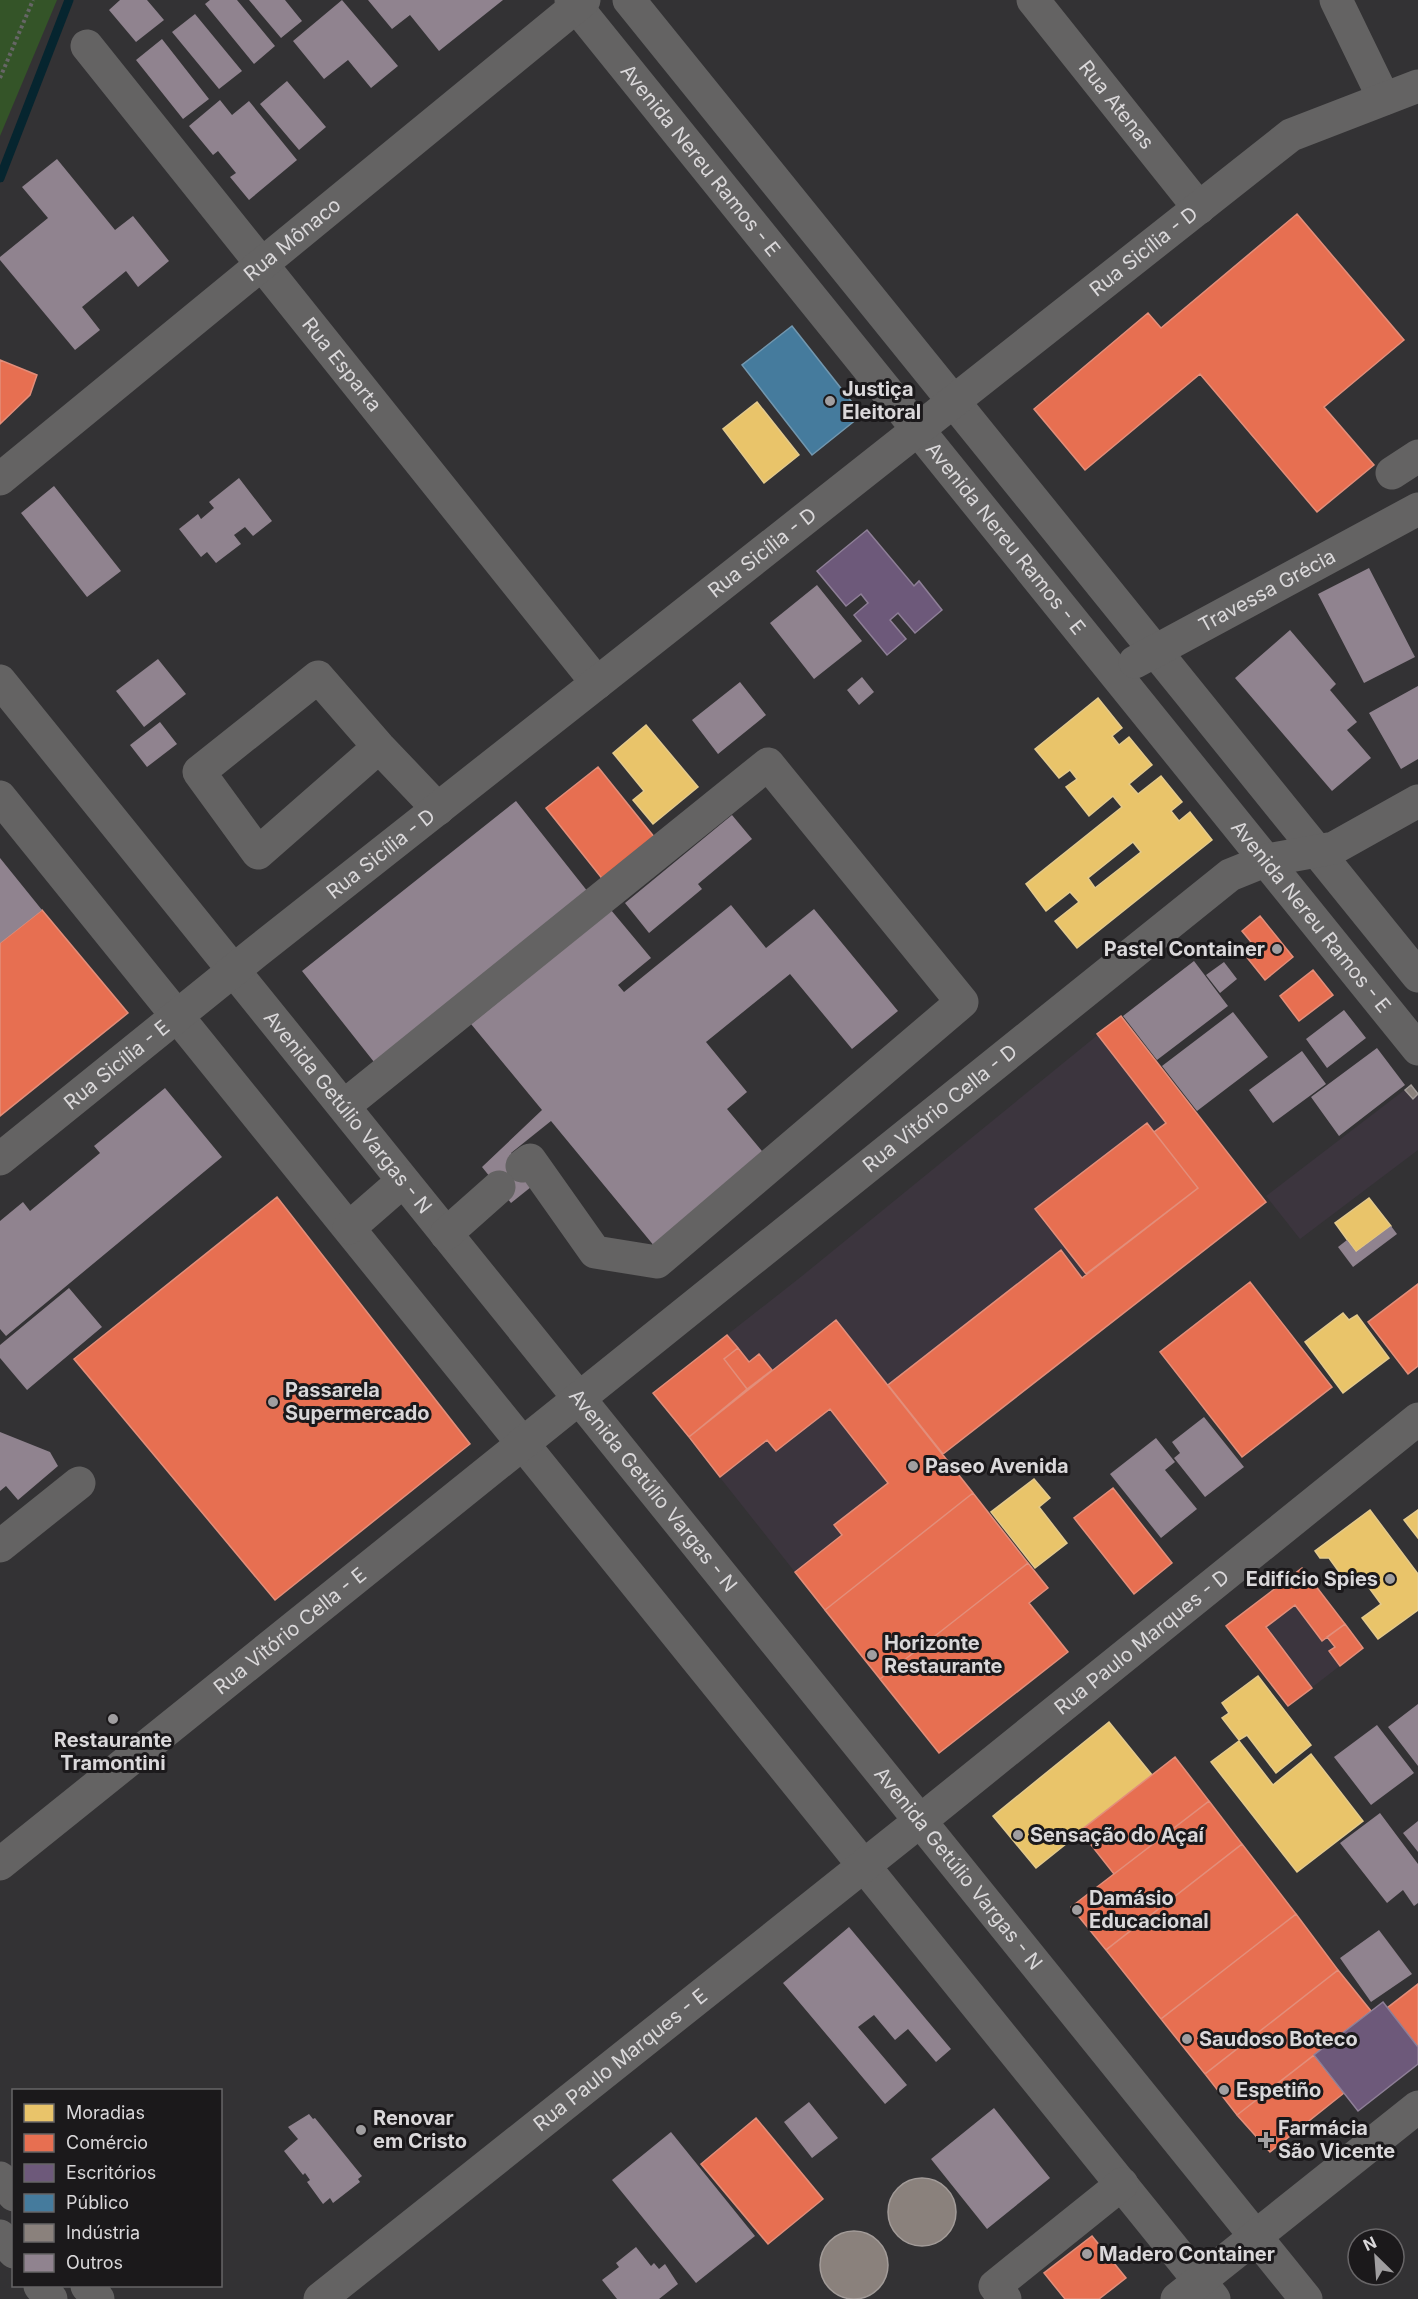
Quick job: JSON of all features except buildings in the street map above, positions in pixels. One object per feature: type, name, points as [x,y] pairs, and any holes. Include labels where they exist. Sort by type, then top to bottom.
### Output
[{"type":"street","points":[[629,0],[1418,976]]},
{"type":"street","name":"Rua Atenas","points":[[1033,0],[1199,208]]},
{"type":"street","points":[[1336,0],[1384,99]]},
{"type":"street","name":"Avenida Nereu Ramos - E","points":[[578,2],[725,189],[1418,1049]]},
{"type":"street","name":"Rua Mônaco","points":[[0,479],[578,2]]},
{"type":"street","name":"Rua Esparta","points":[[87,46],[597,683]]},
{"type":"street","name":"Rua Sicília - D","points":[[234,971],[1291,135],[1418,86]]},
{"type":"street","points":[[725,189],[760,162]]},
{"type":"street","name":"Travessa Grécia","points":[[1115,672],[1418,509]]},
{"type":"street","points":[[379,747],[258,853],[199,772],[318,677],[379,747],[438,809]]},
{"type":"street","name":"Avenida Getúlio Vargas - N","points":[[0,681],[1306,2299]]},
{"type":"street","points":[[344,1106],[768,764],[962,1002],[657,1262],[594,1252],[530,1160],[446,1234]]},
{"type":"street","points":[[0,797],[1122,2184],[1197,2293],[1256,2237],[1418,2107]]},
{"type":"street","name":"Rua Vitório Cella - D","points":[[580,1399],[1230,876],[1267,860],[1334,848],[1418,801]]},
{"type":"street","name":"Rua Sicília - E","points":[[0,1159],[234,971]]},
{"type":"street","points":[[349,1228],[403,1181]]},
{"type":"street","name":"Rua Vitório Cella - E","points":[[0,1864],[580,1399]]},
{"type":"street","name":"Rua Paulo Marques - D","points":[[921,1821],[1418,1419]]},
{"type":"street","points":[[0,1546],[79,1483]]},
{"type":"street","name":"Rua Paulo Marques - E","points":[[320,2299],[921,1821]]},
{"type":"street","points":[[0,2178],[12,2193]]},
{"type":"street","points":[[1005,2299],[995,2286],[1122,2184]]},
{"type":"street","points":[[0,2236],[12,2250]]},
{"type":"street","points":[[41,2287],[51,2299]]},
{"type":"street","points":[[88,2287],[98,2299]]},
{"type":"path","points":[[0,78],[33,0]]},
{"type":"shaded area","points":[[1121,1016],[1266,1202],[943,1454],[973,1493],[825,1610],[653,1393],[802,1276]]},
{"type":"shaded area","points":[[1411,1085],[1418,1094],[1418,1150],[1300,1239],[1266,1196]]},
{"type":"shaded area","points":[[1302,1568],[1363,1648],[1288,1706],[1226,1626]]},
{"type":"green space","points":[[0,0],[57,0],[0,136]]},
{"type":"waterway","points":[[0,178],[69,0]]},
{"type":"place","name":"Justiça Eleitoral","points":[[830,401]]},
{"type":"place","name":"Pastel Container","points":[[1277,949]]},
{"type":"place","name":"Passarela Supermercado","points":[[273,1402]]},
{"type":"place","name":"Paseo Avenida","points":[[913,1466]]},
{"type":"place","name":"Edifício Spies","points":[[1390,1579]]},
{"type":"place","name":"Horizonte Restaurante","points":[[872,1655]]},
{"type":"place","name":"Restaurante Tramontini","points":[[113,1719]]},
{"type":"place","name":"Sensação do Açaí","points":[[1018,1835]]},
{"type":"place","name":"Damásio Educacional","points":[[1077,1910]]},
{"type":"place","name":"Saudoso Boteco","points":[[1187,2039]]},
{"type":"place","name":"Espetiño","points":[[1224,2090]]},
{"type":"place","name":"Renovar em Cristo","points":[[361,2130]]},
{"type":"place","name":"Farmácia São Vicente","points":[[1266,2140]]},
{"type":"place","name":"Madero Container","points":[[1087,2254]]}]
